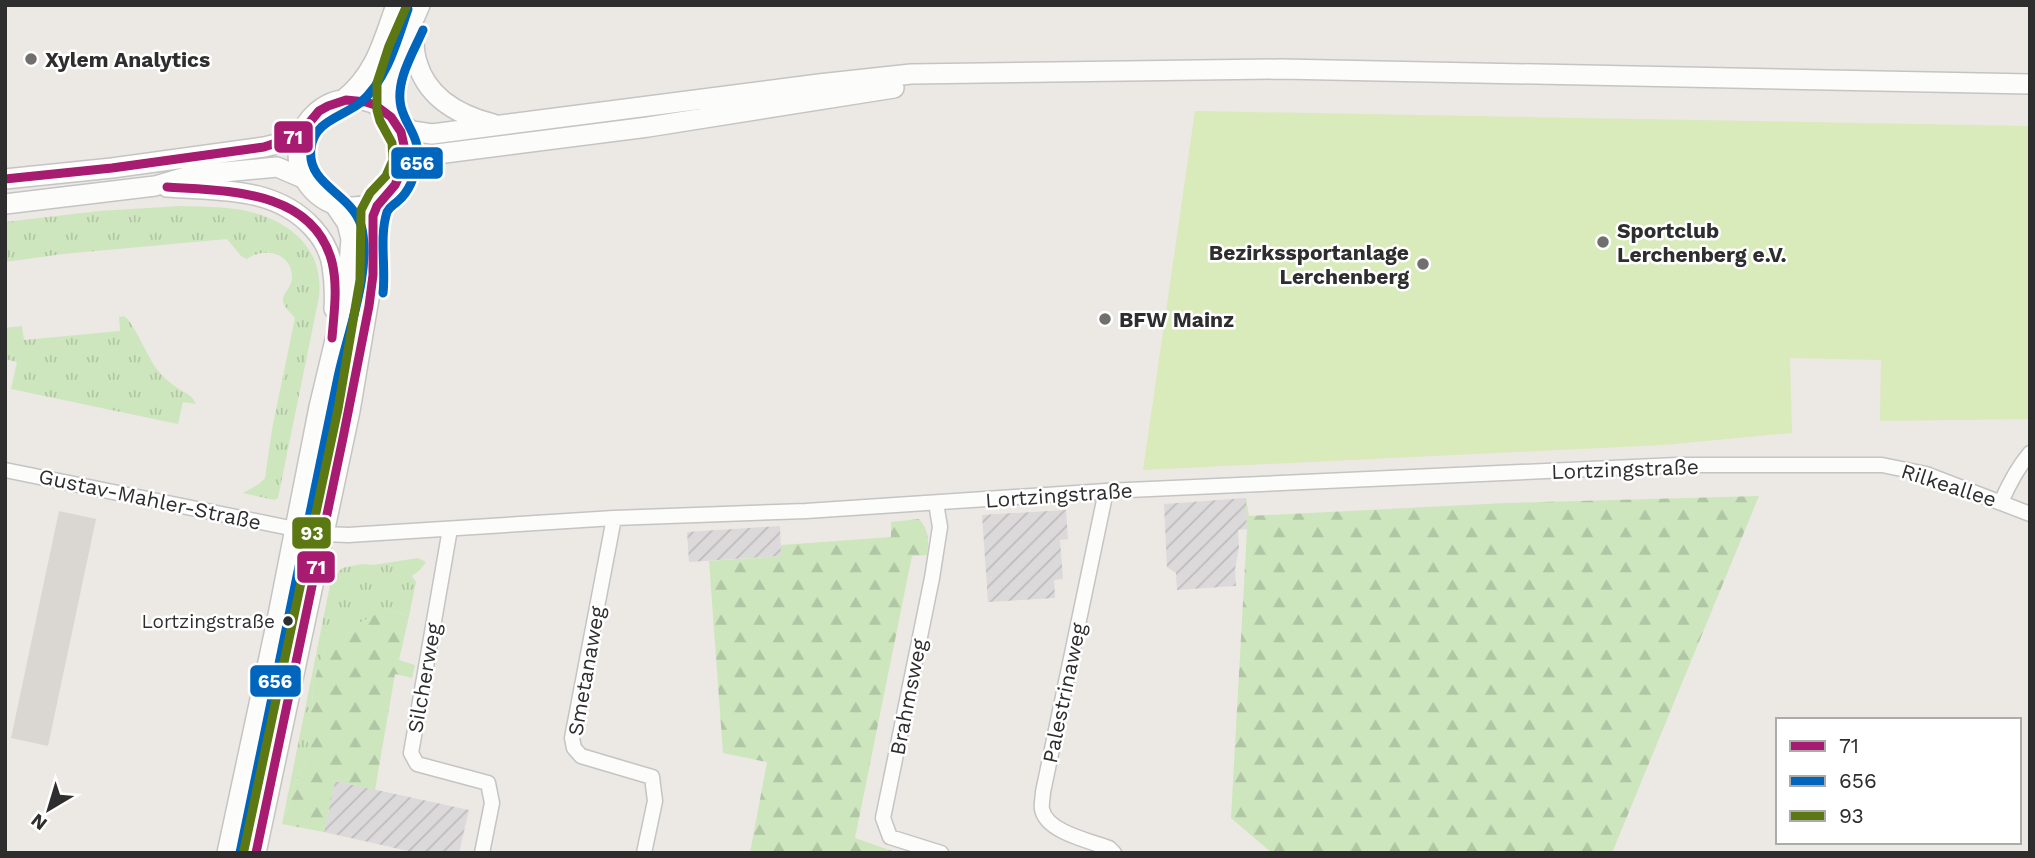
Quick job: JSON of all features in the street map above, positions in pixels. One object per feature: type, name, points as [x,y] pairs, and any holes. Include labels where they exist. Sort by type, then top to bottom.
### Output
[{"type":"main road","points":[[343,100],[356,90],[368,75],[396,5]]},
{"type":"main road","points":[[256,853],[350,411],[372,281],[373,213],[380,200],[397,183],[406,151],[388,102],[389,84],[420,5]]},
{"type":"main road","points":[[413,24],[417,62],[423,79],[436,96],[459,113],[504,126]]},
{"type":"main road","points":[[380,200],[357,207],[334,204],[312,190],[300,168],[298,156],[302,133],[318,111],[343,100],[369,102],[412,131],[422,134],[504,126],[819,83],[911,74],[1013,72],[1281,69],[2030,84]]},
{"type":"main road","points":[[402,172],[437,154],[648,127],[903,86],[1013,72]]},
{"type":"main road","points":[[5,179],[112,168],[264,147],[281,143],[302,133]]},
{"type":"main road","points":[[5,204],[155,186],[192,175],[277,167],[305,179]]},
{"type":"main road","points":[[155,186],[252,194],[281,203],[300,215],[323,241],[332,263],[335,306],[331,354]]},
{"type":"main road","points":[[227,853],[331,354],[347,289],[351,239],[347,223],[334,204]]},
{"type":"street","points":[[2001,502],[2019,466],[2030,453]]},
{"type":"street","name":"Rilkeallee","points":[[1824,466],[1882,465],[1905,469],[1941,479],[2030,514]]},
{"type":"street","name":"Lortzingstraße","points":[[295,529],[348,536],[614,518],[806,511],[1106,491],[1677,466],[1824,466]]},
{"type":"street","name":"Gustav-Mahler-Straße","points":[[5,470],[295,529]]},
{"type":"street","name":"Palestrinaweg","points":[[1106,491],[1043,792],[1042,810],[1058,830],[1109,848],[1114,853]]},
{"type":"street","name":"Brahmsweg","points":[[936,503],[940,527],[932,578],[883,818],[890,837],[941,853]]},
{"type":"street","name":"Smetanaweg","points":[[614,518],[572,738],[574,748],[581,756],[652,777],[655,801],[644,853]]},
{"type":"street","name":"Silcherweg","points":[[450,530],[411,753],[417,764],[488,782],[492,803],[482,853]]},
{"type":"shaded area","points":[[1246,498],[1247,529],[1238,530],[1236,586],[1177,590],[1176,573],[1167,567],[1164,504]]},
{"type":"shaded area","points":[[1066,510],[1068,539],[1060,540],[1063,579],[1054,580],[1055,598],[988,602],[982,515]]},
{"type":"shaded area","points":[[59,511],[96,519],[48,746],[11,738]]},
{"type":"shaded area","points":[[780,526],[781,556],[689,562],[687,532]]},
{"type":"shaded area","points":[[335,781],[469,810],[459,853],[417,853],[324,832]]},
{"type":"green space","name":"Sportclub Lerchenberg e.V.","points":[[1195,111],[2030,126],[2030,419],[1880,421],[1881,360],[1790,358],[1792,433],[1663,445],[1143,470]]},
{"type":"green space","points":[[180,206],[234,209],[280,223],[302,241],[316,265],[319,297],[278,498],[274,500],[243,493],[265,478],[272,429],[295,318],[283,302],[292,279],[288,263],[283,258],[277,254],[262,253],[247,259],[241,256],[227,239],[5,262],[5,222],[99,211]]},
{"type":"green space","points":[[124,316],[158,371],[190,396],[196,404],[183,402],[178,424],[11,389],[17,362],[5,359],[5,328],[22,326],[24,340],[120,331],[119,317]]},
{"type":"green space","points":[[1759,496],[1612,853],[1272,853],[1231,818],[1247,529],[1246,498],[1249,516],[1506,503]]},
{"type":"green space","points":[[919,519],[928,536],[927,555],[912,556],[855,838],[898,853],[750,853],[767,762],[723,753],[709,561],[781,556],[781,545],[891,537],[891,522]]},
{"type":"green space","points":[[418,558],[426,562],[412,576],[416,582],[409,616],[386,609],[326,643],[312,688],[308,757],[294,785],[282,824],[331,580],[342,568]]},
{"type":"green space","points":[[289,581],[306,585],[302,591],[248,853],[235,853]]},
{"type":"green space","points":[[386,609],[409,616],[399,660],[415,665],[412,678],[395,674],[375,790],[335,781],[324,832],[282,824],[294,785],[308,757],[312,688],[326,643],[341,632]]},
{"type":"transit line","name":"93","points":[[244,850],[338,409],[360,280],[361,210],[370,193],[386,176],[393,160],[392,143],[377,110],[377,83],[407,5]]},
{"type":"transit line","name":"656","points":[[240,853],[364,261],[364,242],[356,214],[315,171],[311,161],[311,148],[313,139],[323,126],[360,103],[377,83],[390,59],[408,9]]},
{"type":"transit line","name":"656","points":[[383,293],[383,232],[387,212],[408,188],[417,163],[417,146],[401,107],[400,97],[406,67],[423,30]]},
{"type":"transit line","name":"71","points":[[5,179],[112,168],[264,147],[299,135],[319,111],[346,100],[375,105],[391,117],[401,132],[405,150],[403,168],[395,185],[377,206],[373,216],[373,275],[369,306],[256,853]]},
{"type":"transit line","name":"71","points":[[167,187],[240,193],[287,207],[306,220],[322,238],[334,271],[332,338]]},
{"type":"place","name":"Xylem Analytics","points":[[31,59]]},
{"type":"place","name":"Sportclub Lerchenberg e.V.","points":[[1603,242]]},
{"type":"place","name":"Bezirkssportanlage Lerchenberg","points":[[1423,264]]},
{"type":"place","name":"BFW Mainz","points":[[1105,319]]},
{"type":"place","name":"Lortzingstraße","points":[[288,621]]}]
